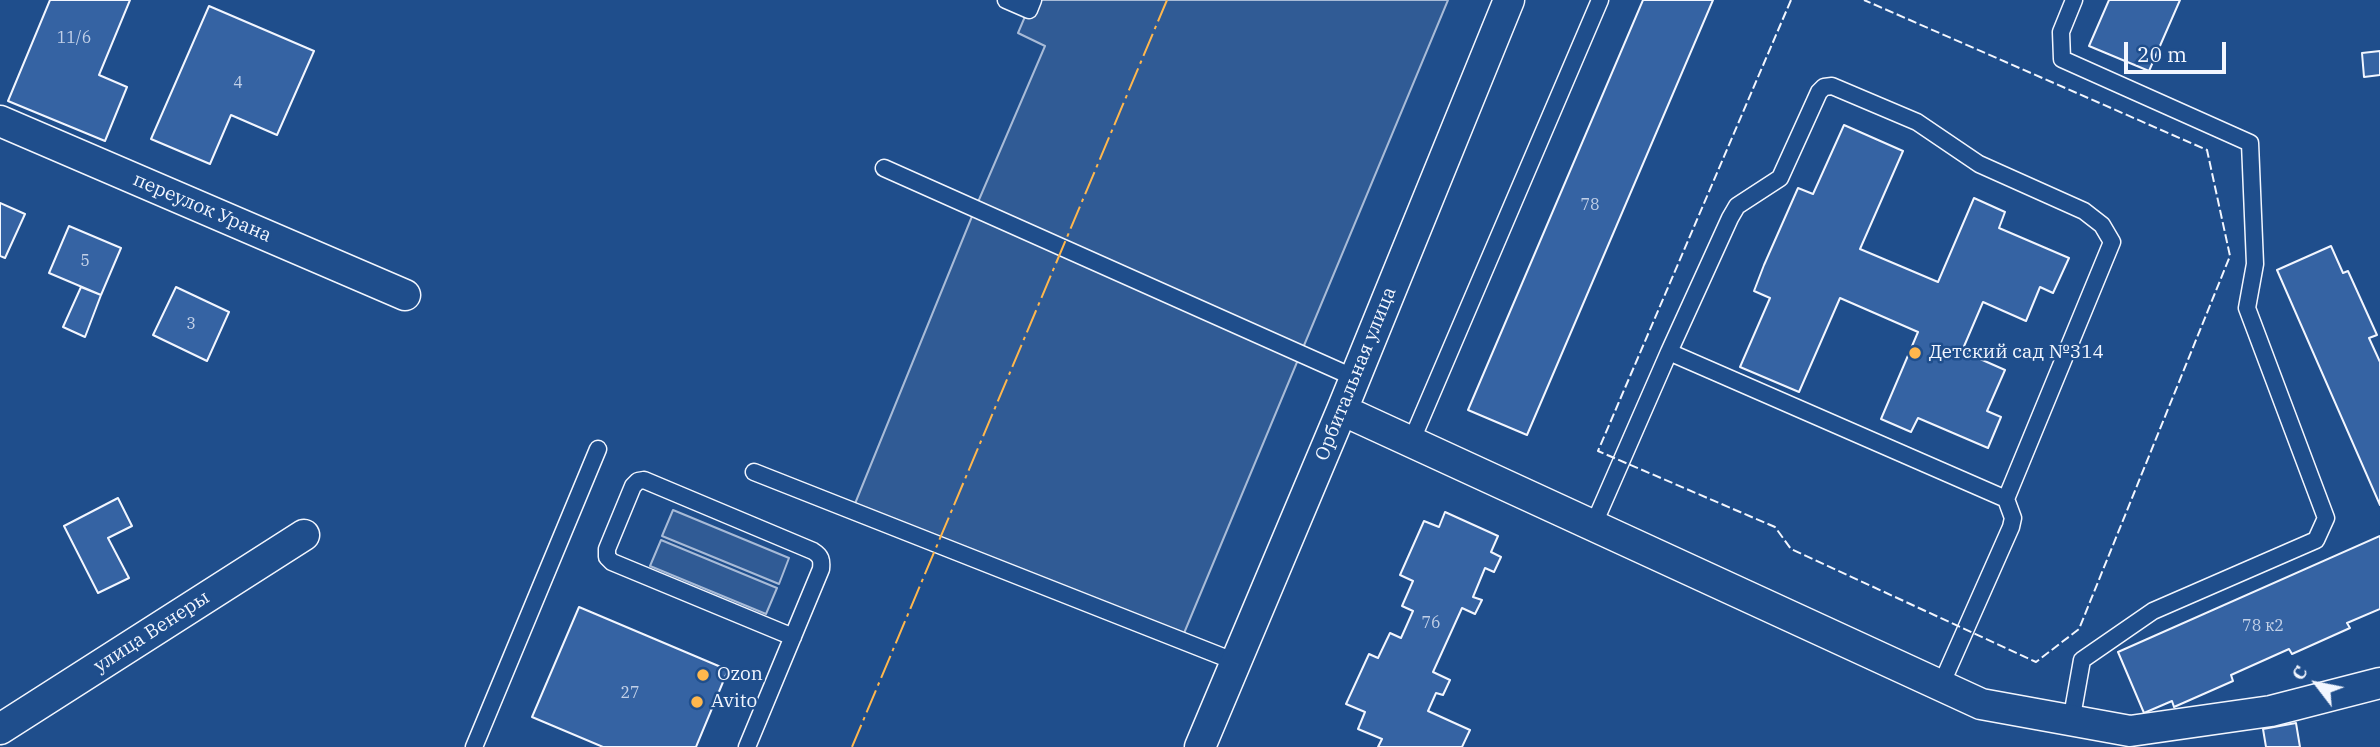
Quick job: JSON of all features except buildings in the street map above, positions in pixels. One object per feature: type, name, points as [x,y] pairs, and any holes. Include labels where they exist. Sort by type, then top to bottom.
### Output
[{"type":"street","name":"Орбитальная улица","points":[[1200,747],[1342,410],[1509,0]]},
{"type":"street","name":"переулок Урана","points":[[0,121],[405,295]]},
{"type":"street","points":[[1342,410],[1981,704],[2073,734],[2130,732],[2271,711],[2380,683]]},
{"type":"street","name":"улица Венеры","points":[[0,729],[304,535]]},
{"type":"lane","points":[[1006,0],[1028,10],[1033,0]]},
{"type":"lane","points":[[1410,442],[1600,0]]},
{"type":"lane","points":[[2073,734],[2082,660],[2153,611],[2316,540],[2326,518],[2247,308],[2255,264],[2250,143],[2062,59],[2061,32],[2074,0]]},
{"type":"lane","points":[[1593,526],[1730,218],[1737,206],[1780,178],[1819,92],[1824,87],[1832,86],[1917,122],[1979,163],[2084,211],[2102,225],[2112,242],[2006,499],[2013,518],[2011,527],[1941,685]]},
{"type":"lane","points":[[884,168],[1355,377]]},
{"type":"lane","points":[[1669,352],[2006,499]]},
{"type":"lane","points":[[474,747],[598,449]]},
{"type":"lane","points":[[754,472],[1236,662]]},
{"type":"lane","points":[[747,747],[793,637],[821,569],[819,555],[644,480],[633,486],[607,549],[607,557],[612,562],[793,637]]},
{"type":"shaded area","points":[[1032,0],[1448,0],[1182,638],[852,511],[975,209],[1045,46],[1018,33]]},
{"type":"shaded area","points":[[673,510],[789,558],[779,584],[662,536]]},
{"type":"shaded area","points":[[661,540],[777,588],[766,614],[650,566]]},
{"type":"fence","points":[[1791,0],[1598,451],[1775,527],[1791,549],[2036,662],[2079,629],[2230,256],[2207,150],[1864,0]]},
{"type":"power","points":[[852,747],[1167,0]]},
{"type":"place","name":"Детский сад №314","points":[[1915,353]]},
{"type":"place","name":"Ozon","points":[[703,675]]},
{"type":"place","name":"Avito","points":[[697,702]]}]
